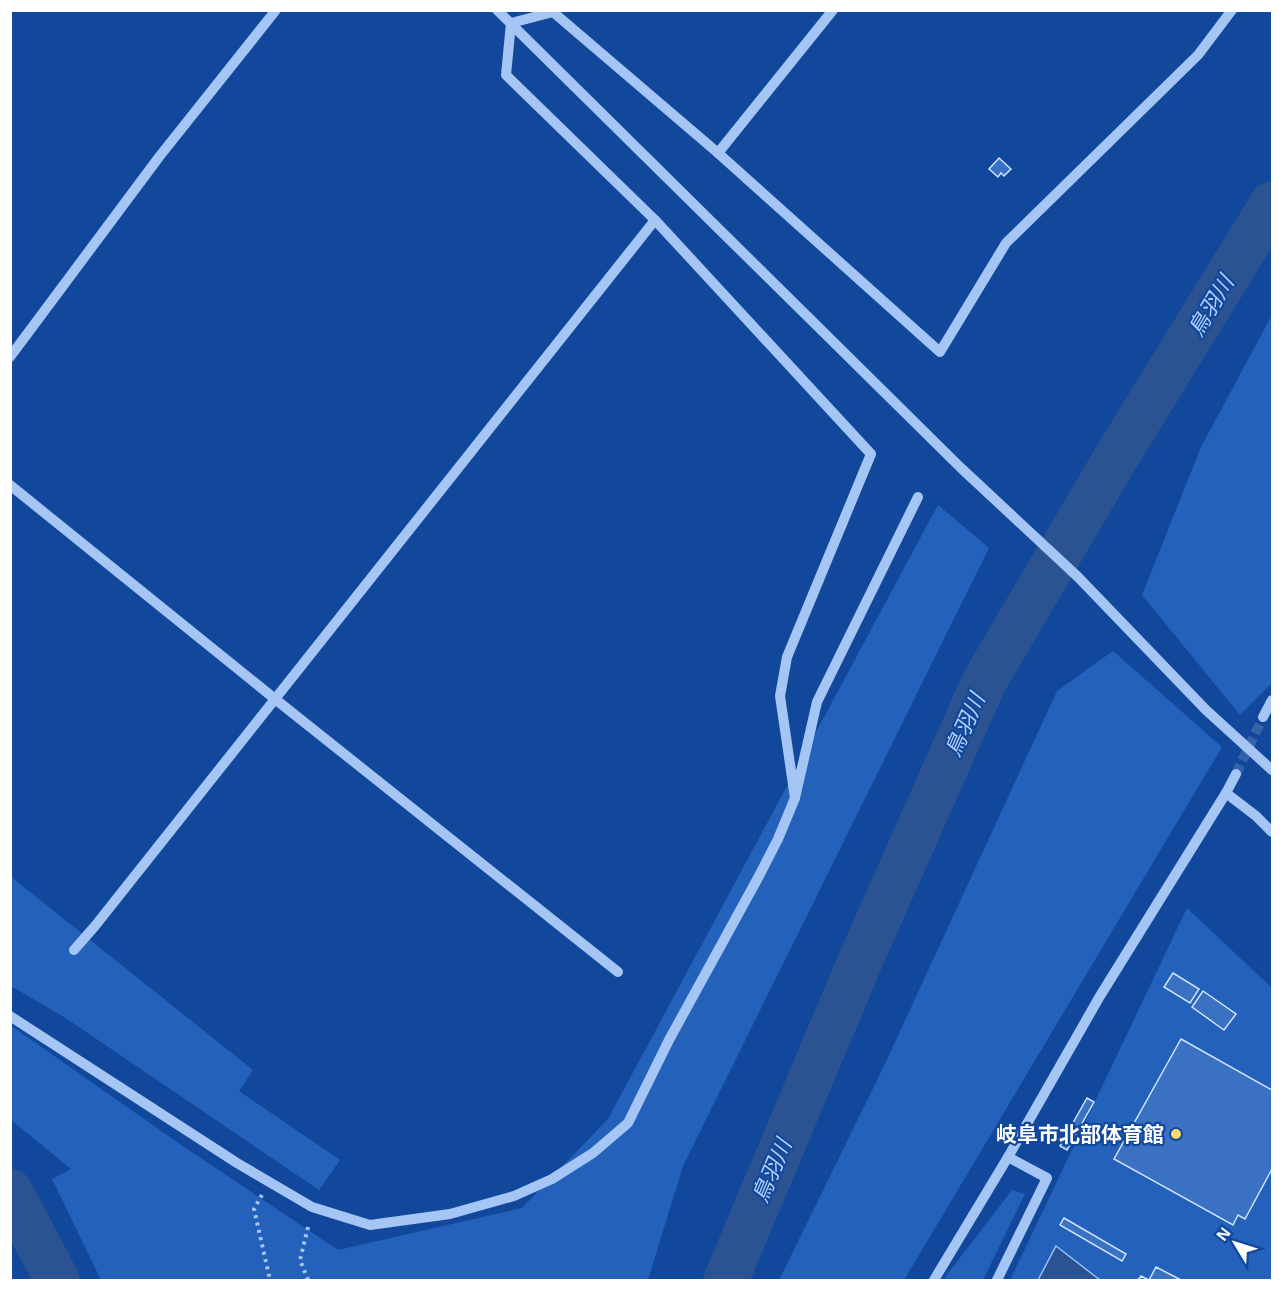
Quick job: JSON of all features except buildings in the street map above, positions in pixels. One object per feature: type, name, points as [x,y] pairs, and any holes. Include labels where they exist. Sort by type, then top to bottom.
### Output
[{"type":"street","points":[[10,357],[159,157],[276,10]]},
{"type":"street","points":[[497,10],[962,468],[1078,577],[1206,710],[1272,770]]},
{"type":"street","points":[[718,153],[833,10]]},
{"type":"street","points":[[511,23],[553,12],[718,153],[940,352],[1006,243],[1198,55],[1232,10]]},
{"type":"street","points":[[511,23],[506,75],[656,220],[871,454],[787,657],[780,696],[795,798]]},
{"type":"street","points":[[74,950],[656,220]]},
{"type":"street","points":[[10,485],[618,972]]},
{"type":"street","points":[[10,1016],[237,1163],[312,1207],[370,1225],[450,1214],[514,1196],[552,1179],[593,1153],[628,1123],[669,1040],[778,839],[795,798],[817,702],[918,497]]},
{"type":"street","points":[[1263,717],[1272,700]]},
{"type":"street","points":[[934,1281],[1100,996],[1236,774]]},
{"type":"street","points":[[1226,793],[1256,816],[1272,832]]},
{"type":"street","points":[[997,1281],[1047,1178],[1008,1157]]},
{"type":"path","points":[[270,1181],[254,1209],[270,1281]]},
{"type":"path","points":[[309,1281],[300,1260],[312,1207]]},
{"type":"shaded area","points":[[1272,315],[1272,683],[1240,715],[1142,595],[1201,447]]},
{"type":"shaded area","points":[[938,505],[989,548],[683,1166],[648,1280],[101,1280],[52,1179],[71,1169],[11,1120],[10,1025],[174,1140],[338,1250],[522,1208],[608,1119]]},
{"type":"shaded area","points":[[1113,651],[1222,747],[904,1280],[779,1280],[884,1066],[1057,691]]},
{"type":"shaded area","points":[[10,876],[253,1070],[239,1091],[340,1160],[319,1190],[64,1017],[11,986]]},
{"type":"shaded area","name":"岐阜市北部体育館","points":[[1187,908],[1272,988],[1272,1280],[1010,1280]]},
{"type":"shaded area","points":[[1012,1190],[1025,1194],[983,1280],[944,1280],[949,1272]]},
{"type":"shaded area","points":[[1056,1246],[1100,1280],[1038,1280]]},
{"type":"waterway","name":"鳥羽川","points":[[726,1280],[861,959],[984,682],[1117,456],[1272,204]]},
{"type":"waterway","points":[[10,1191],[57,1280]]},
{"type":"tunnel","points":[[1236,774],[1263,717]]},
{"type":"place","name":"岐阜市北部体育館","points":[[1176,1134]]}]
